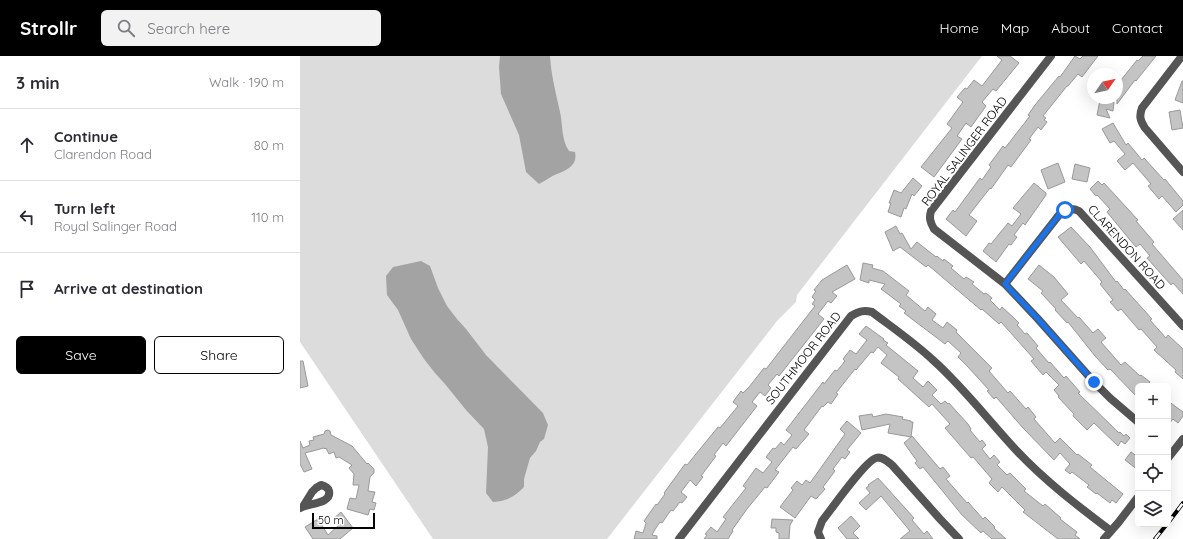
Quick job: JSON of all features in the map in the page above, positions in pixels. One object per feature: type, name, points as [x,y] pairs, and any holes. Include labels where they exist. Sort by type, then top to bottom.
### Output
[{"type":"street","name":"ROYAL SALINGER ROAD","points":[[1051,56],[931,211],[929,217],[934,229],[1005,284],[1094,382],[1135,419]]},
{"type":"street","points":[[1182,56],[1142,108],[1140,121],[1183,172]]},
{"type":"street","name":"CLARENDON ROAD","points":[[1005,284],[1059,215],[1065,210],[1073,208],[1079,211],[1183,326]]},
{"type":"street","name":"SOUTHMOOR ROAD","points":[[679,539],[851,316],[858,311],[865,310],[872,312],[933,360],[953,379],[1016,450],[1038,472],[1067,497],[1111,531]]},
{"type":"street","points":[[1172,446],[1183,439]]},
{"type":"street","points":[[821,539],[818,532],[822,521],[865,466],[874,458],[878,457],[884,459],[892,465],[959,539]]},
{"type":"street","points":[[1104,539],[1135,501]]},
{"type":"shaded area","points":[[300,56],[982,56],[797,295],[796,302],[777,321],[607,539],[433,539],[300,342]]},
{"type":"shaded area","points":[[500,56],[550,56],[565,142],[569,151],[575,152],[575,160],[568,169],[539,184],[526,172],[519,135],[501,94],[499,67]]},
{"type":"shaded area","points":[[421,261],[430,266],[438,288],[447,306],[457,319],[486,355],[543,413],[548,425],[544,439],[540,442],[536,451],[530,458],[524,479],[524,487],[513,496],[502,501],[493,502],[486,493],[488,447],[484,429],[466,410],[424,359],[411,339],[398,310],[387,295],[386,276],[393,267]]},
{"type":"building","points":[[997,56],[1010,56],[1019,63],[996,91],[993,89],[982,102],[986,106],[971,127],[966,123],[957,136],[962,139],[934,177],[921,167],[952,128],[947,124],[963,102],[957,97],[965,88],[967,89],[974,80],[982,86],[1002,60]]},
{"type":"building","points":[[1075,56],[1080,59],[1083,56],[1098,56],[1089,68],[1087,68],[1082,77],[1078,74],[1067,86],[1043,116],[1046,118],[1044,120],[1047,122],[1041,130],[1038,127],[1029,139],[1031,140],[1011,167],[1008,165],[991,189],[990,188],[969,215],[977,221],[966,236],[946,219],[953,210],[955,212],[980,178],[982,180],[991,167],[989,165],[1003,146],[1005,148],[1030,116],[1028,115],[1035,105],[1059,76],[1060,77]]},
{"type":"building","points":[[1143,56],[1156,56],[1123,96],[1123,78],[1137,60],[1138,61]]},
{"type":"building","points":[[1183,81],[1183,103],[1175,100]]},
{"type":"building","points":[[1099,104],[1114,104],[1113,111],[1106,109],[1110,118],[1097,115]]},
{"type":"building","points":[[1180,110],[1183,128],[1172,130],[1169,112]]},
{"type":"building","points":[[1113,123],[1126,145],[1128,143],[1142,160],[1144,158],[1164,180],[1165,179],[1183,201],[1183,205],[1176,212],[1162,196],[1159,199],[1148,186],[1151,184],[1133,163],[1125,170],[1117,161],[1125,154],[1114,141],[1110,143],[1102,129]]},
{"type":"building","points":[[1058,163],[1065,182],[1048,189],[1041,170]]},
{"type":"building","points":[[1075,164],[1090,168],[1087,182],[1072,179]]},
{"type":"building","points":[[913,178],[922,186],[914,196],[912,194],[901,217],[888,212],[891,203],[889,203],[894,190],[901,193]]},
{"type":"building","points":[[1098,181],[1102,185],[1104,183],[1138,220],[1136,221],[1154,242],[1152,244],[1183,280],[1183,294],[1173,283],[1171,285],[1147,258],[1150,256],[1140,244],[1136,247],[1107,212],[1110,209],[1090,189]]},
{"type":"building","points":[[1034,183],[1046,193],[1046,195],[1025,225],[1023,223],[1014,235],[1017,237],[1011,245],[1009,244],[996,262],[983,251],[989,243],[991,244],[1008,223],[1012,226],[1021,214],[1013,208]]},
{"type":"building","points":[[1183,210],[1183,230],[1173,219]]},
{"type":"building","points":[[896,226],[900,234],[902,233],[911,249],[917,242],[936,257],[937,256],[943,261],[944,259],[953,266],[951,268],[964,279],[966,277],[974,282],[972,284],[984,294],[986,293],[992,298],[990,300],[1000,310],[1002,307],[1013,317],[1019,323],[1017,325],[1025,334],[1027,333],[1038,346],[1036,348],[1064,378],[1066,376],[1080,392],[1078,393],[1119,433],[1120,432],[1124,436],[1126,434],[1130,438],[1125,444],[1121,441],[1118,446],[1094,423],[1087,430],[1073,416],[1074,414],[1058,397],[1059,396],[1054,390],[1059,385],[1046,372],[1043,375],[1031,361],[1034,359],[1001,322],[999,324],[982,309],[981,310],[928,265],[926,267],[900,247],[893,251],[885,232]]},
{"type":"building","points":[[1071,227],[1090,247],[1116,282],[1117,281],[1124,290],[1125,289],[1152,319],[1150,320],[1166,338],[1168,335],[1183,349],[1183,379],[1175,372],[1176,370],[1154,350],[1157,347],[1141,329],[1139,330],[1121,309],[1118,311],[1110,302],[1113,300],[1100,284],[1102,282],[1084,261],[1081,264],[1058,237]]},
{"type":"building","points":[[863,263],[873,265],[872,268],[883,271],[909,291],[906,295],[925,311],[928,307],[936,314],[932,320],[943,328],[947,322],[957,330],[956,332],[992,368],[989,371],[1008,393],[1010,391],[1026,409],[1028,407],[1036,417],[1034,419],[1055,443],[1060,438],[1077,455],[1078,454],[1092,465],[1090,467],[1123,494],[1116,503],[1112,500],[1110,503],[1097,493],[1096,494],[1087,487],[1089,485],[1072,472],[1070,474],[1065,470],[1070,464],[1060,453],[1054,460],[996,397],[994,399],[987,391],[989,390],[958,357],[961,353],[948,341],[945,344],[904,313],[906,311],[899,306],[901,304],[881,289],[885,284],[869,280],[869,283],[860,280]]},
{"type":"building","points":[[847,265],[855,279],[832,292],[837,296],[831,303],[828,301],[818,314],[824,319],[779,376],[777,374],[768,385],[771,388],[765,396],[760,392],[752,402],[757,406],[726,446],[723,443],[714,455],[716,456],[701,476],[703,477],[696,486],[690,480],[681,492],[687,497],[682,503],[680,502],[673,511],[671,510],[654,531],[652,535],[657,536],[657,539],[634,539],[636,531],[643,533],[646,523],[644,521],[665,494],[664,493],[685,464],[687,465],[718,427],[720,428],[738,406],[733,402],[741,391],[743,393],[764,368],[766,369],[815,306],[812,304],[815,300],[812,297],[816,291],[814,290],[822,280]]},
{"type":"building","points":[[1039,265],[1054,277],[1068,294],[1061,300],[1093,333],[1098,329],[1106,338],[1101,342],[1121,365],[1125,362],[1140,376],[1141,375],[1150,382],[1135,383],[1135,395],[1095,356],[1068,322],[1067,323],[1041,293],[1043,291],[1028,279]]},
{"type":"building","points":[[866,326],[884,339],[883,340],[888,343],[886,345],[918,371],[913,378],[923,387],[928,381],[937,390],[932,395],[941,404],[945,401],[948,404],[949,403],[968,424],[971,429],[970,430],[980,442],[982,440],[986,445],[982,449],[990,459],[994,455],[1000,462],[997,465],[1007,475],[1010,473],[1026,489],[1024,491],[1043,506],[1045,504],[1061,518],[1060,519],[1077,532],[1075,535],[1080,539],[1058,539],[1023,512],[1025,510],[1002,487],[998,492],[989,483],[992,479],[973,457],[971,458],[945,428],[950,424],[932,404],[929,407],[898,379],[899,377],[881,363],[887,355],[878,347],[873,353],[871,352],[856,370],[855,369],[836,393],[838,394],[831,404],[828,402],[823,407],[822,406],[804,430],[809,434],[796,449],[793,447],[775,470],[779,472],[767,488],[765,487],[747,509],[732,530],[733,531],[728,539],[704,539],[707,535],[705,534],[711,527],[717,532],[726,519],[723,517],[746,488],[743,486],[756,468],[763,473],[772,462],[766,457],[773,448],[775,449],[781,442],[784,445],[792,435],[786,430],[823,382],[824,384],[835,370],[837,371],[845,361],[843,359],[850,350],[856,354],[867,340],[859,334]]},
{"type":"building","points":[[300,361],[303,361],[308,386],[300,388]]},
{"type":"building","points":[[1171,403],[1183,412],[1183,416],[1178,423],[1173,419],[1171,421]]},
{"type":"building","points":[[872,414],[873,417],[886,414],[903,417],[902,419],[913,422],[911,437],[888,433],[890,424],[862,430],[859,416]]},
{"type":"building","points":[[847,421],[861,433],[847,450],[850,452],[845,459],[842,457],[833,469],[835,471],[823,487],[825,489],[816,499],[811,496],[795,518],[780,507],[793,490],[791,488],[797,481],[802,485],[806,480],[810,483],[845,434],[840,429]]},
{"type":"building","points":[[325,431],[330,431],[331,435],[352,446],[367,464],[368,463],[374,469],[374,473],[370,477],[368,491],[375,492],[372,502],[376,503],[374,510],[370,509],[368,515],[347,509],[350,498],[356,499],[359,485],[353,485],[354,474],[349,468],[352,465],[339,457],[336,458],[334,452],[329,454],[326,448],[305,453],[312,469],[304,472],[300,464],[300,441],[303,448],[310,445],[309,441],[314,440],[313,437],[324,434]]},
{"type":"building","points":[[912,436],[940,469],[943,467],[950,476],[946,479],[967,503],[968,502],[983,519],[985,517],[1006,539],[992,539],[983,531],[981,533],[962,515],[923,467],[920,469],[915,463],[917,461],[904,443]]},
{"type":"building","points":[[1131,452],[1135,455],[1135,468],[1125,460]]},
{"type":"building","points":[[878,478],[914,518],[912,520],[924,534],[927,531],[933,539],[900,539],[910,531],[881,496],[866,510],[859,503],[870,493],[866,488],[869,486],[868,485]]},
{"type":"building","points":[[341,512],[353,528],[340,539],[313,539],[305,527],[318,519],[328,535],[339,525],[333,519]]},
{"type":"building","points":[[851,516],[860,526],[853,533],[859,539],[847,539],[838,528]]},
{"type":"building","points":[[772,519],[793,520],[790,525],[789,539],[779,539],[779,533],[776,532],[776,528],[771,528]]},
{"type":"railway","points":[[1171,519],[1183,503]]},
{"type":"railway","points":[[1155,539],[1165,527]]},
{"type":"route","points":[[1065,210],[1059,215],[1005,284],[1094,382]]}]
